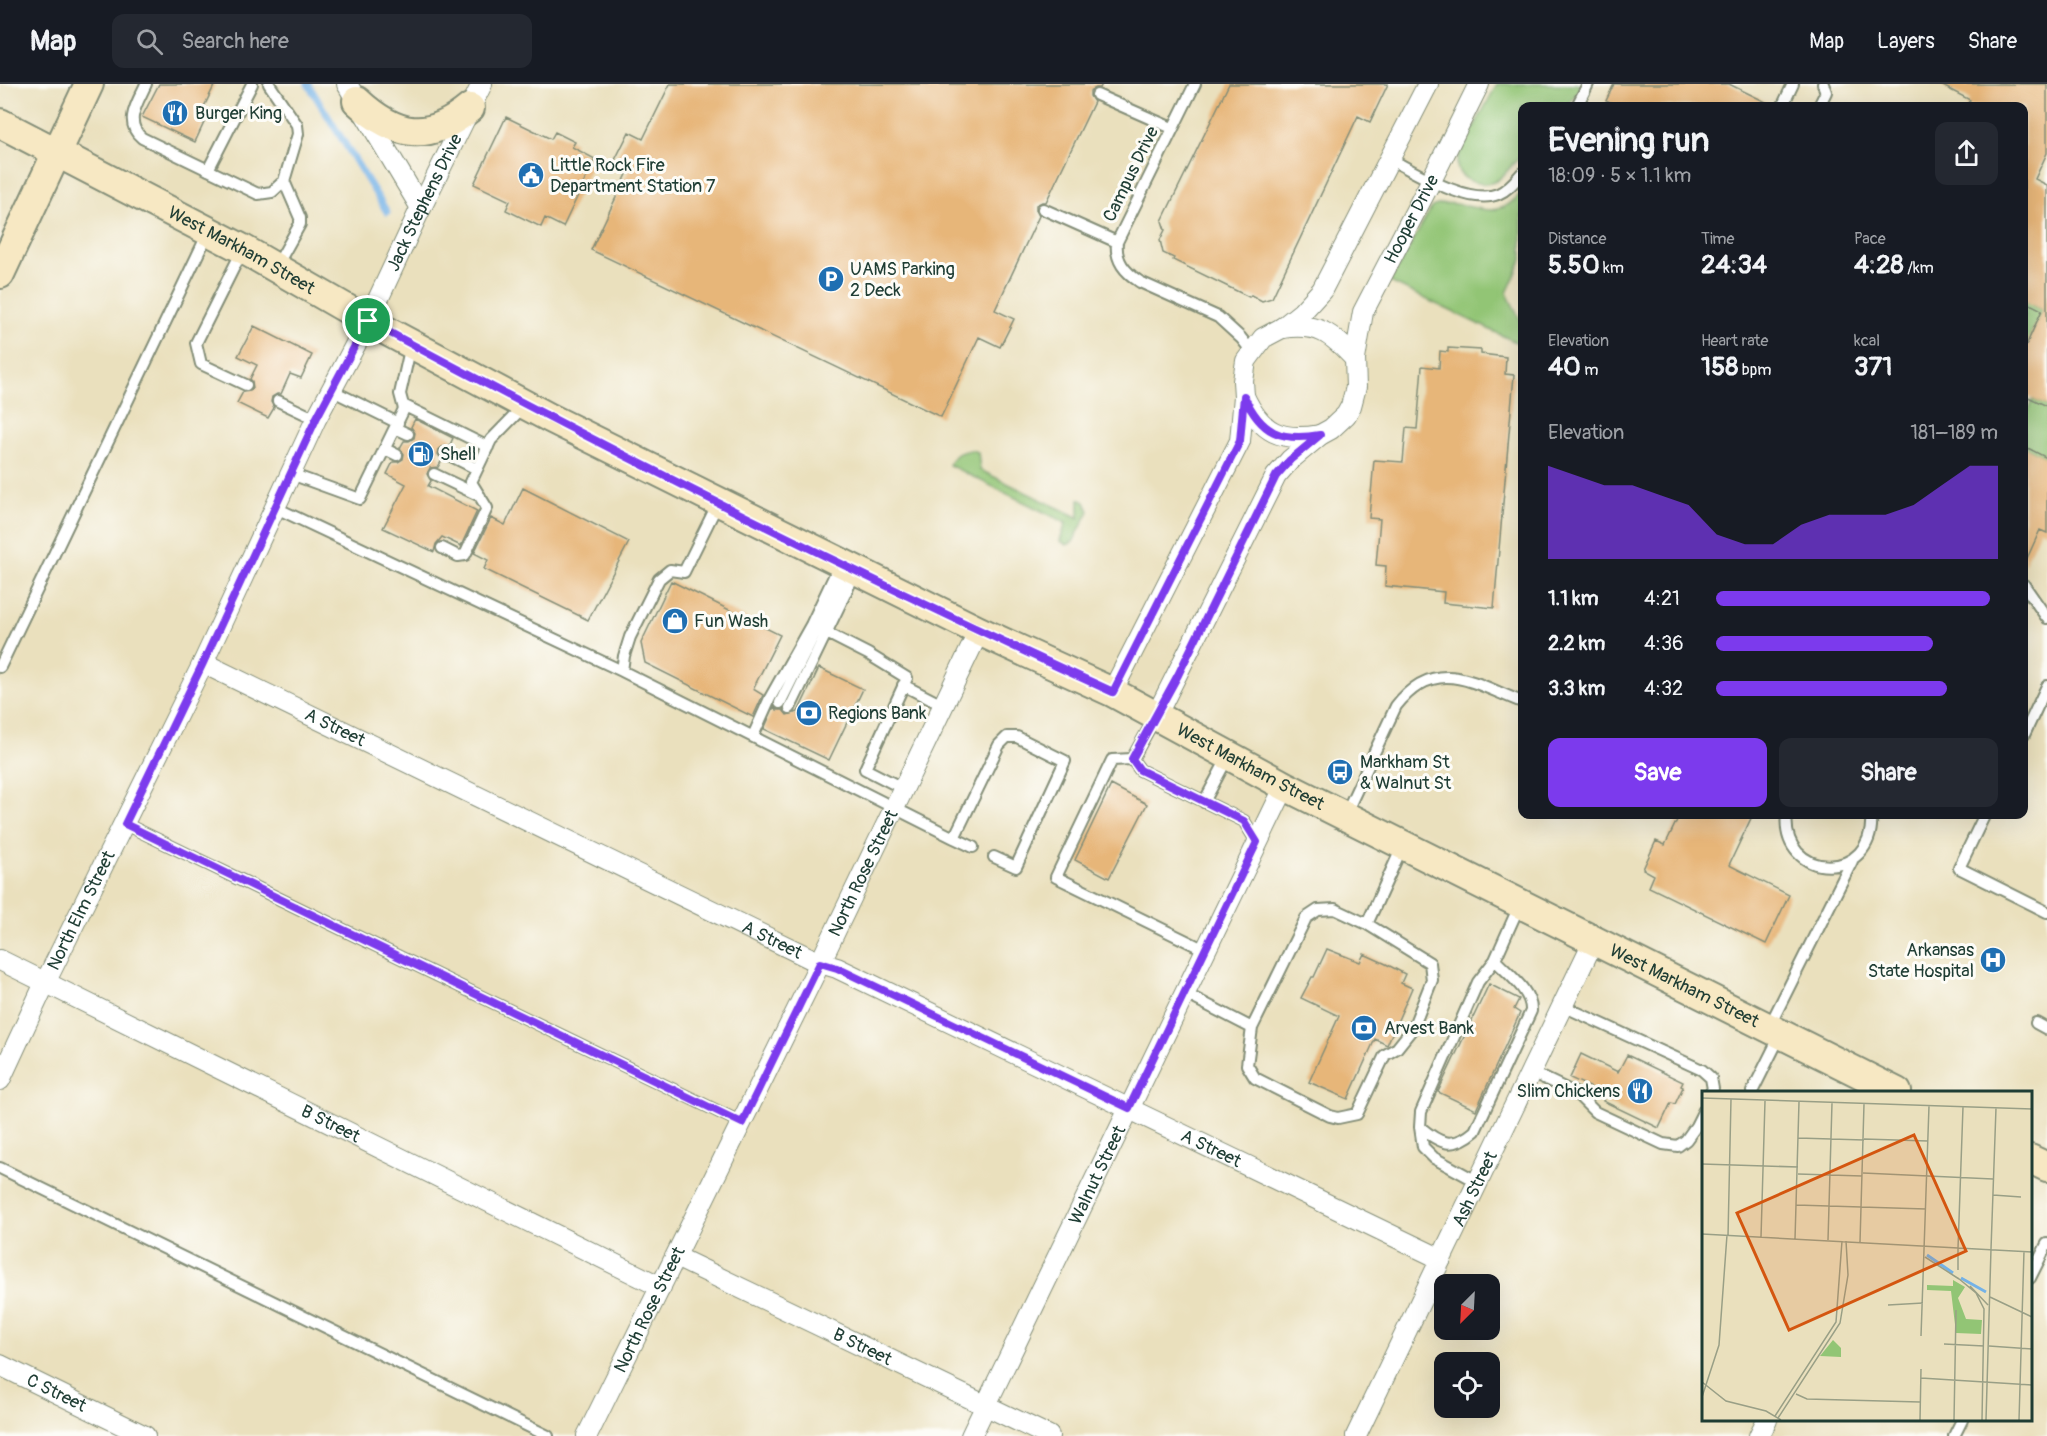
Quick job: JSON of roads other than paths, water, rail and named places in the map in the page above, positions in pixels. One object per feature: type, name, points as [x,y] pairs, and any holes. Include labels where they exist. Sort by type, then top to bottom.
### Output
[{"type":"main road","points":[[0,274],[88,84]]},
{"type":"main road","points":[[352,93],[384,122],[398,129],[413,132],[429,131],[444,126],[476,96]]},
{"type":"main road","name":"West Markham Street","points":[[0,123],[243,249],[411,345],[525,405],[979,631],[1113,692],[1285,786],[1895,1091]]},
{"type":"main road","points":[[2032,1160],[2047,1167]]},
{"type":"street","points":[[1113,692],[1240,441],[1246,361],[1263,338],[1282,328],[1302,312],[1322,290],[1428,84]]},
{"type":"street","name":"Hooper Drive","points":[[1156,716],[1276,476],[1290,460],[1346,415],[1351,406],[1356,387],[1355,359],[1363,312],[1479,84]]},
{"type":"street","points":[[352,93],[421,208]]},
{"type":"street","name":"Jack Stephens Drive","points":[[368,321],[476,96]]},
{"type":"street","name":"North Elm Street","points":[[0,1080],[45,983],[203,663],[316,419],[368,321]]},
{"type":"street","points":[[1282,328],[1302,326],[1324,331],[1340,343],[1355,359]]},
{"type":"street","points":[[1244,396],[1252,414],[1262,425],[1279,435],[1301,439],[1320,435]]},
{"type":"street","name":"North Rose Street","points":[[587,1436],[895,809],[979,631]]},
{"type":"street","name":"A Street","points":[[203,663],[820,963],[837,968],[1441,1258]]},
{"type":"street","name":"Walnut Street","points":[[971,1436],[1285,786]]},
{"type":"street","name":"Ash Street","points":[[1356,1436],[1594,940]]},
{"type":"street","name":"B Street","points":[[0,960],[661,1287]]},
{"type":"street","name":"B Street","points":[[676,1257],[1049,1436]]},
{"type":"street","name":"C Street","points":[[0,1365],[145,1436]]},
{"type":"street","points":[[1759,1436],[1766,1421]]},
{"type":"lane","points":[[146,84],[132,114],[133,127],[137,134],[258,194],[272,192],[284,181],[297,142],[297,125],[269,84]]},
{"type":"lane","points":[[208,170],[252,84]]},
{"type":"lane","name":"Campus Drive","points":[[1195,84],[1117,242],[1116,255],[1128,274],[1140,282],[1218,317],[1241,338],[1253,353]]},
{"type":"lane","points":[[1579,102],[1588,84]]},
{"type":"lane","points":[[1784,102],[1793,84]]},
{"type":"lane","points":[[1821,102],[1826,92],[1823,84]]},
{"type":"lane","points":[[1097,95],[1172,128]]},
{"type":"lane","points":[[1390,159],[1431,181],[1462,193],[1480,196],[1496,195],[1509,188],[1518,178]]},
{"type":"lane","points":[[276,267],[300,224],[300,218],[284,181]]},
{"type":"lane","points":[[1043,209],[1117,242]]},
{"type":"lane","points":[[0,667],[209,231]]},
{"type":"lane","points":[[243,249],[196,343],[201,364],[246,385]]},
{"type":"lane","points":[[291,474],[360,499],[404,409],[400,394],[411,345]]},
{"type":"lane","points":[[331,390],[397,425],[408,434]]},
{"type":"lane","points":[[278,401],[316,419]]},
{"type":"lane","points":[[403,405],[488,447]]},
{"type":"lane","points":[[442,548],[458,556],[465,555],[487,508],[471,482],[491,440],[525,405]]},
{"type":"lane","points":[[385,449],[397,455]]},
{"type":"lane","points":[[446,453],[477,469]]},
{"type":"lane","points":[[435,474],[480,497]]},
{"type":"lane","points":[[622,671],[630,637],[659,579],[670,570],[684,572],[719,502]]},
{"type":"lane","points":[[274,507],[766,737],[895,809],[973,847]]},
{"type":"lane","points":[[785,706],[848,567]]},
{"type":"lane","points":[[766,737],[770,698],[819,629],[848,567]]},
{"type":"lane","points":[[2028,591],[2047,618]]},
{"type":"lane","points":[[819,629],[868,654],[906,678],[865,769],[904,789]]},
{"type":"lane","points":[[1345,816],[1396,706],[1415,686],[1431,678],[1450,676],[1518,701]]},
{"type":"lane","points":[[903,685],[944,706]]},
{"type":"lane","points":[[2028,726],[2047,686]]},
{"type":"lane","points":[[1132,759],[1156,716]]},
{"type":"lane","points":[[954,838],[999,745],[1007,737],[1017,737],[1065,761],[1016,867],[994,857]]},
{"type":"lane","points":[[1204,802],[1229,755]]},
{"type":"lane","points":[[1132,759],[1140,770],[1244,821],[1257,842]]},
{"type":"lane","points":[[1132,759],[1112,760],[1056,878],[1205,950]]},
{"type":"lane","points":[[1787,819],[1789,840],[1797,853],[1809,862],[1823,867],[1838,866],[1852,861],[1862,852],[1869,840],[1871,819]]},
{"type":"lane","points":[[1983,819],[1959,868],[2047,912]]},
{"type":"lane","points":[[125,824],[742,1123]]},
{"type":"lane","points":[[1367,924],[1403,845]]},
{"type":"lane","points":[[1752,1091],[1775,1031],[1852,861]]},
{"type":"lane","points":[[1478,1182],[1434,1158],[1423,1147],[1420,1127],[1421,1112],[1478,982],[1495,960],[1521,904]]},
{"type":"lane","points":[[1335,909],[1367,924],[1430,963],[1432,980],[1413,1028],[1397,1048],[1385,1055],[1357,1114],[1338,1118],[1255,1078],[1247,1065],[1252,1028],[1306,918],[1318,910],[1335,909]]},
{"type":"lane","points":[[1420,1127],[1432,1137],[1447,1143],[1459,1143],[1475,1131],[1526,1021],[1532,1003],[1528,995],[1495,960]]},
{"type":"lane","points":[[1184,993],[1252,1028]]},
{"type":"lane","points":[[1563,1006],[1702,1070],[1712,1078],[1712,1091]]},
{"type":"lane","points":[[2036,1023],[2047,1029]]},
{"type":"lane","points":[[1531,1072],[1576,1094],[1595,1112],[1663,1144],[1678,1146],[1686,1140],[1702,1114]]},
{"type":"lane","points":[[0,1168],[548,1436]]},
{"type":"lane","points":[[2032,1276],[2047,1244]]},
{"type":"lane","points":[[1954,1436],[1961,1421]]},
{"type":"waterway","points":[[308,84],[387,212]]},
{"type":"place","name":"Burger King","points":[[175,113]]},
{"type":"place","name":"Little Rock Fire Department Station 7","points":[[531,175]]},
{"type":"place","name":"UAMS Parking 2 Deck","points":[[831,279]]},
{"type":"place","name":"Shell","points":[[421,454]]},
{"type":"place","name":"Fun Wash","points":[[675,621]]},
{"type":"place","name":"Regions Bank","points":[[809,713]]},
{"type":"place","name":"Markham St & Walnut St","points":[[1340,772]]},
{"type":"place","name":"Arkansas State Hospital","points":[[1993,960]]},
{"type":"place","name":"Arvest Bank","points":[[1364,1028]]},
{"type":"place","name":"Slim Chickens","points":[[1640,1091]]}]
